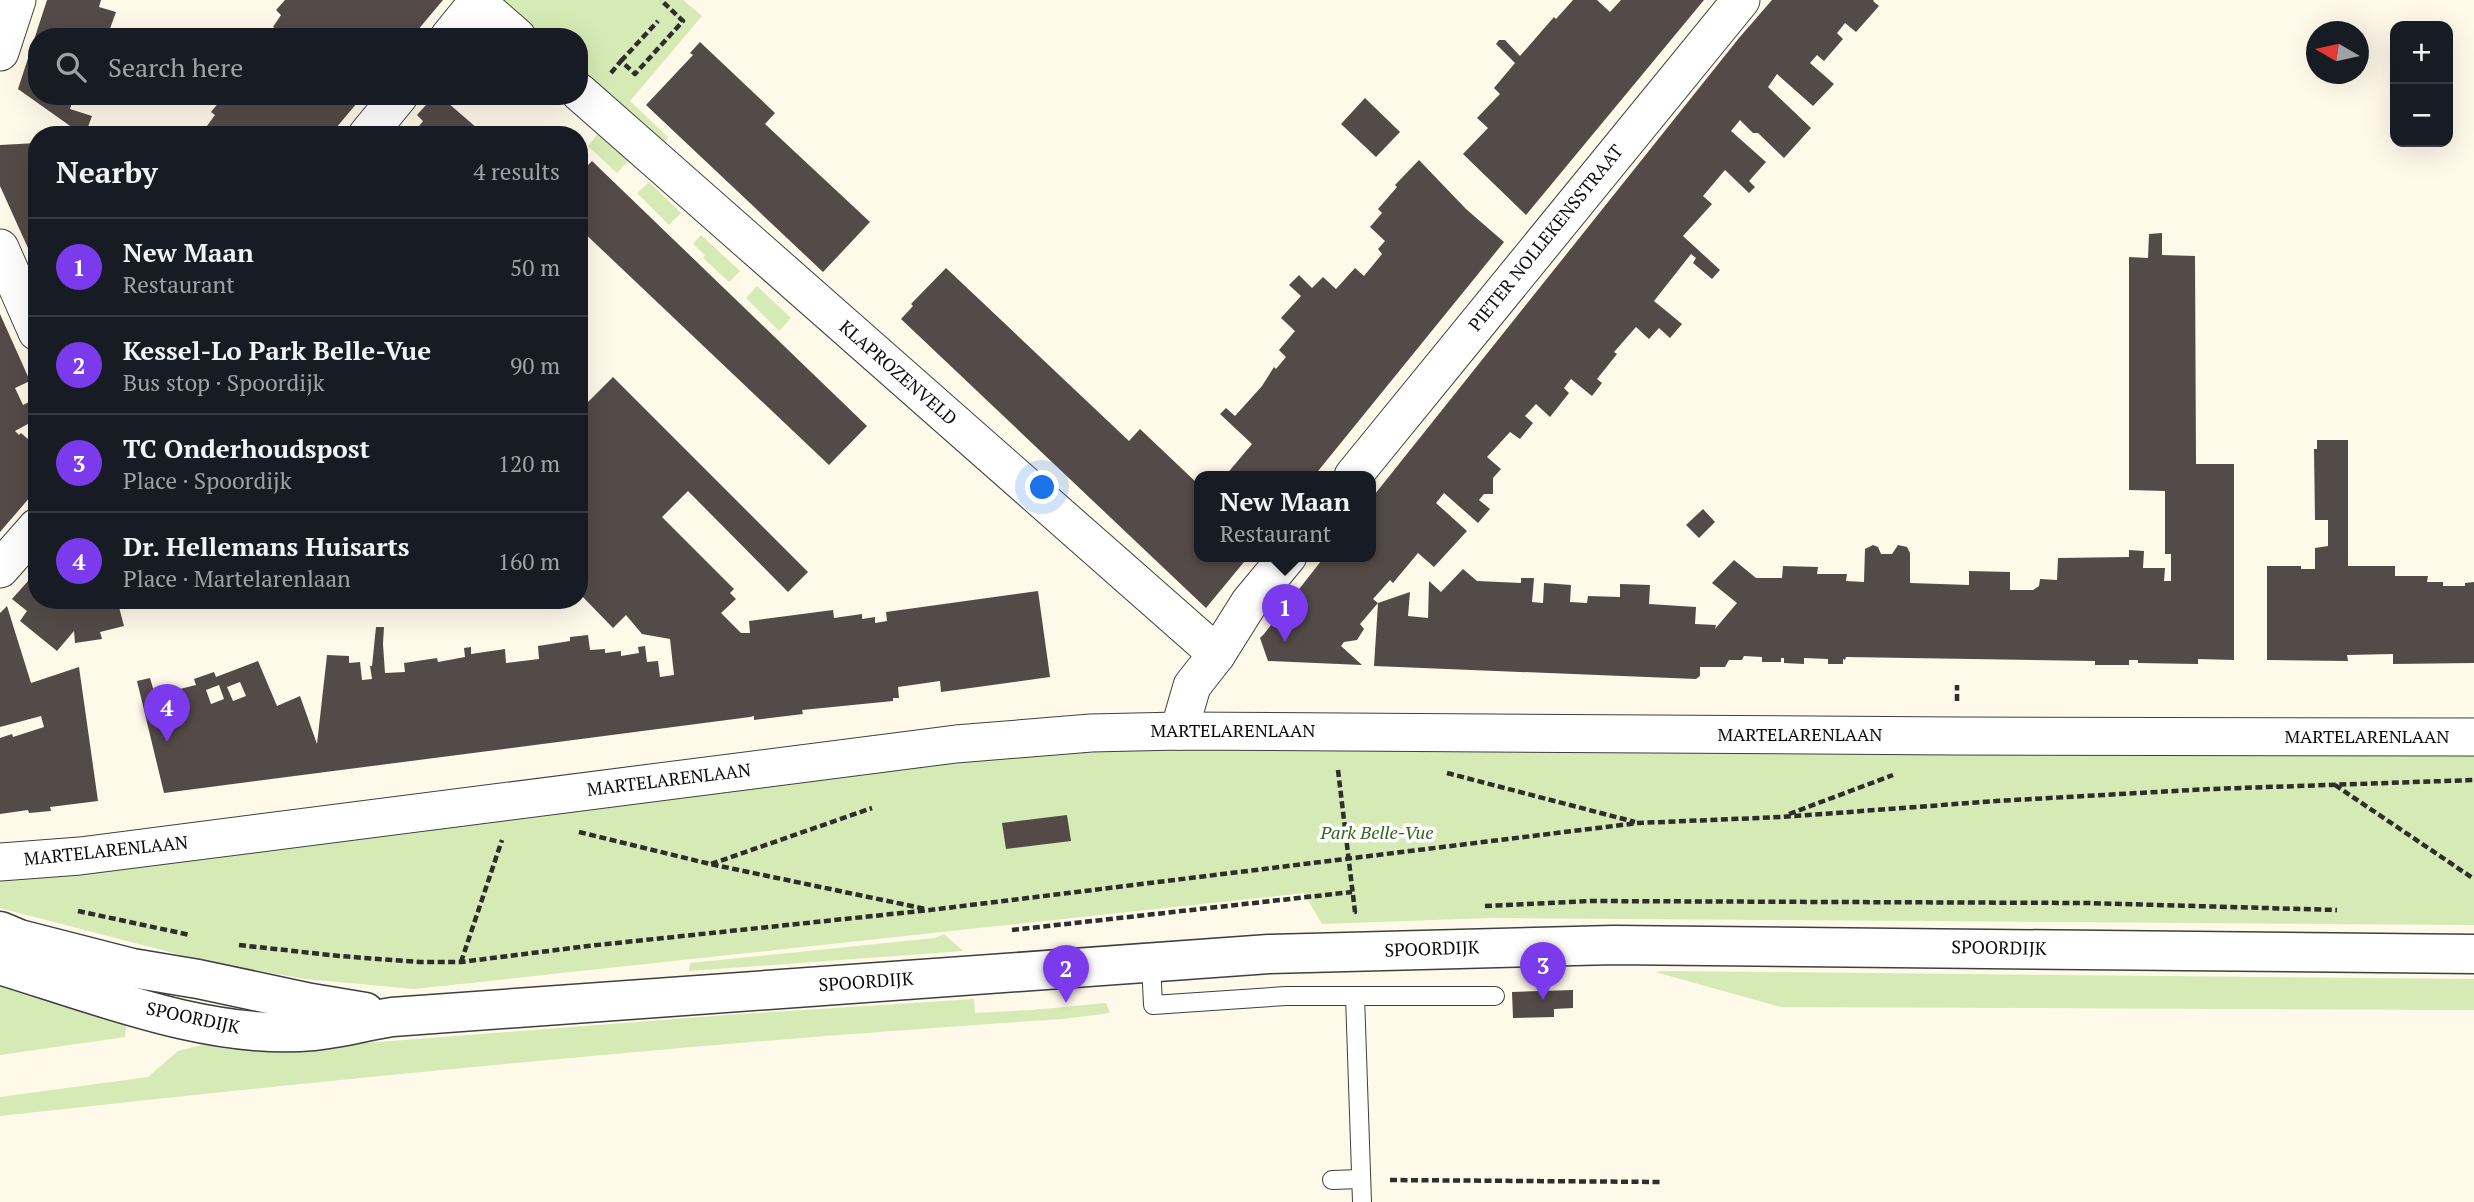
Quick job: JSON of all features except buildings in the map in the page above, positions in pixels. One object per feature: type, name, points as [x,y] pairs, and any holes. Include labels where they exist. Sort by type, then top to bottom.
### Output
[{"type":"street","points":[[0,52],[17,0]]},
{"type":"street","name":"PIETER NOLLEKENSSTRAAT","points":[[1357,471],[1741,0]]},
{"type":"street","points":[[456,28],[478,1],[507,28]]},
{"type":"street","name":"KLAPROZENVELD","points":[[588,100],[1217,654]]},
{"type":"street","points":[[374,126],[392,105]]},
{"type":"street","points":[[0,248],[28,312]]},
{"type":"street","points":[[0,569],[28,537]]},
{"type":"street","points":[[1178,731],[1192,686],[1217,654],[1250,603],[1283,562]]},
{"type":"street","name":"MARTELARENLAAN","points":[[0,862],[93,855],[956,744],[1091,733],[1178,731],[2474,737]]},
{"type":"street","name":"SPOORDIJK","points":[[0,931],[19,939],[132,968],[392,1017]]},
{"type":"street","name":"SPOORDIJK","points":[[0,965],[171,1017],[221,1027],[312,1031],[392,1017],[1269,954],[1614,944],[2474,954]]},
{"type":"lane","points":[[1151,963],[1153,1005],[1286,996],[1495,996]]},
{"type":"lane","points":[[1355,996],[1362,1202]]},
{"type":"lane","points":[[1332,1180],[1361,1179]]},
{"type":"path","points":[[621,61],[635,74],[684,21],[661,0]]},
{"type":"path","points":[[588,92],[658,21]]},
{"type":"path","points":[[1337,758],[1355,912]]},
{"type":"path","points":[[1441,771],[1638,823]]},
{"type":"path","points":[[237,944],[339,956],[461,962],[930,910],[1638,823],[1782,817],[2050,798],[2474,780]]},
{"type":"path","points":[[2334,784],[2474,879]]},
{"type":"path","points":[[710,864],[872,808]]},
{"type":"path","points":[[461,962],[506,828]]},
{"type":"path","points":[[577,832],[710,864],[930,910]]},
{"type":"path","points":[[999,932],[1352,892]]},
{"type":"path","points":[[1479,906],[1589,901],[2060,903],[2350,911]]},
{"type":"path","points":[[68,909],[201,938]]},
{"type":"path","points":[[1345,913],[1369,911]]},
{"type":"path","points":[[1361,1179],[1663,1182]]},
{"type":"green space","points":[[479,0],[683,0],[702,16],[630,101],[668,137],[660,146],[588,98],[588,28],[508,28]]},
{"type":"green space","points":[[600,131],[629,160],[617,173],[588,146]]},
{"type":"green space","points":[[649,182],[681,213],[669,225],[637,193]]},
{"type":"green space","points":[[701,235],[740,271],[729,282],[703,258],[705,255],[693,244]]},
{"type":"green space","points":[[757,286],[791,318],[779,331],[746,298]]},
{"type":"green space","name":"Park Belle-Vue","points":[[1146,748],[2474,750],[2474,925],[1490,918],[1322,924],[1304,893],[414,989],[306,979],[212,963],[0,908],[0,873],[939,761]]},
{"type":"green space","points":[[944,934],[963,951],[689,971],[690,963],[935,938]]},
{"type":"green space","points":[[1655,972],[2474,979],[2474,1010],[1781,1007]]},
{"type":"green space","points":[[0,976],[128,1014],[125,1037],[0,1055]]},
{"type":"green space","points":[[974,999],[975,1013],[1106,1003],[1110,1013],[531,1062],[0,1116],[0,1097],[148,1077],[178,1051],[210,1043],[340,1045]]},
{"type":"place","name":"New Maan","points":[[1285,642]]},
{"type":"place","name":"Dr. Hellemans Huisarts","points":[[167,742]]},
{"type":"place","name":"TC Onderhoudspost","points":[[1543,1000]]},
{"type":"place","name":"Kessel-Lo Park Belle-Vue","points":[[1066,1003]]}]
